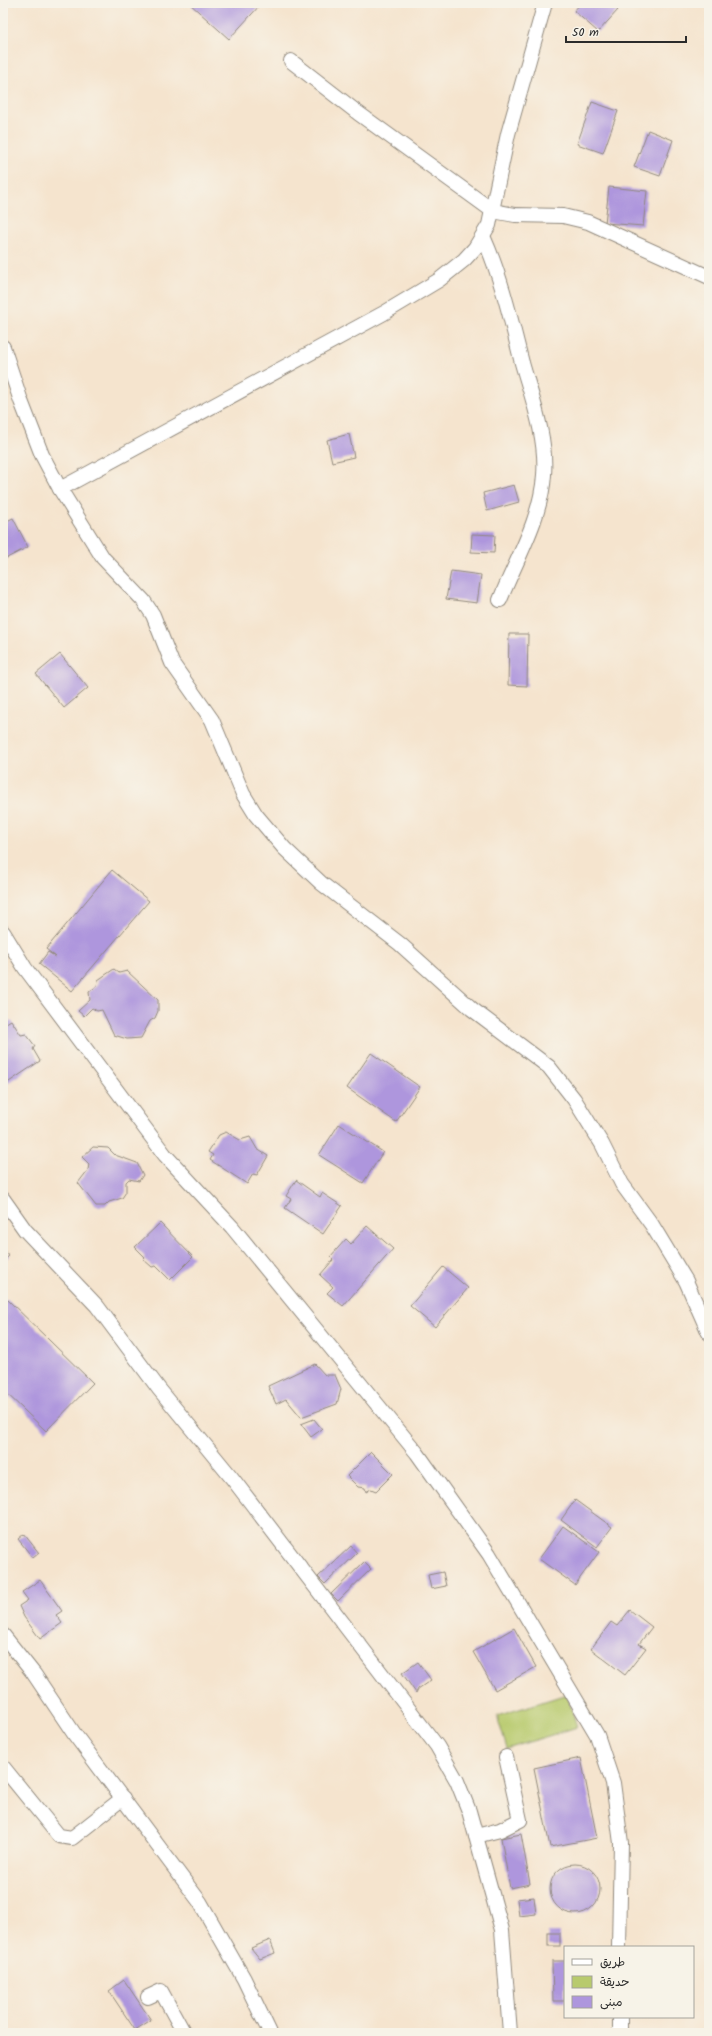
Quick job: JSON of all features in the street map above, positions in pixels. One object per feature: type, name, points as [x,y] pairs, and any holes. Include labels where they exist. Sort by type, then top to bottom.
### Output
[{"type":"street","points":[[60,489],[417,295],[452,270],[475,248],[483,236],[493,211],[508,134],[545,3]]},
{"type":"street","points":[[291,61],[365,118],[493,211],[515,215],[563,216],[588,222],[709,277]]},
{"type":"street","points":[[483,236],[497,268],[539,424],[544,453],[544,474],[541,498],[500,600]]},
{"type":"street","points":[[3,347],[21,401],[40,448],[60,489],[103,558],[143,600],[153,615],[172,663],[212,720],[243,794],[271,834],[321,883],[400,944],[472,1009],[549,1067],[574,1099],[602,1144],[622,1184],[652,1225],[686,1281],[709,1333]]},
{"type":"street","points":[[3,932],[25,968],[165,1155],[232,1227],[412,1447],[489,1554],[600,1742],[613,1783],[621,1843],[619,1946]]},
{"type":"street","points":[[3,1199],[25,1230],[97,1306],[159,1389],[232,1478],[437,1746],[457,1781],[476,1836],[502,1930],[510,2033]]},
{"type":"street","points":[[3,1635],[34,1674],[75,1734],[200,1902],[244,1979],[270,2033]]},
{"type":"street","points":[[476,1836],[500,1830],[520,1820],[506,1757]]},
{"type":"street","points":[[3,1767],[59,1836],[72,1838],[123,1798]]},
{"type":"street","points":[[148,1997],[161,1991],[184,2033]]},
{"type":"street","points":[[620,2018],[620,2033]]},
{"type":"green space","points":[[567,1694],[577,1727],[507,1749],[497,1716]]},
{"type":"building","points":[[189,3],[262,3],[229,39]]},
{"type":"building","points":[[581,3],[609,3],[618,10],[598,32],[574,11]]},
{"type":"building","points":[[592,102],[618,111],[603,153],[577,144]]},
{"type":"building","points":[[648,130],[673,140],[660,176],[634,167]]},
{"type":"building","points":[[609,187],[647,191],[643,226],[605,223]]},
{"type":"building","points":[[349,434],[354,457],[332,462],[327,440]]},
{"type":"building","points":[[514,485],[519,502],[487,511],[483,493]]},
{"type":"building","points":[[13,518],[28,547],[3,560],[3,523]]},
{"type":"building","points":[[472,534],[495,535],[494,553],[471,552]]},
{"type":"building","points":[[451,571],[481,575],[477,603],[446,599]]},
{"type":"building","points":[[509,634],[528,634],[527,686],[508,685]]},
{"type":"building","points":[[60,654],[88,688],[64,708],[36,674]]},
{"type":"building","points":[[112,870],[149,901],[72,991],[39,964],[48,952],[56,957],[46,949]]},
{"type":"building","points":[[114,969],[119,973],[127,971],[158,1000],[158,1011],[155,1018],[150,1021],[141,1038],[127,1039],[114,1035],[102,1010],[97,1011],[92,1008],[84,1016],[78,1011],[90,1000],[89,992],[97,986],[98,980]]},
{"type":"building","points":[[11,1020],[21,1035],[26,1034],[35,1046],[33,1049],[40,1061],[3,1086],[3,1025]]},
{"type":"building","points":[[371,1053],[420,1087],[396,1122],[347,1088]]},
{"type":"building","points":[[339,1124],[383,1152],[363,1183],[319,1155]]},
{"type":"building","points":[[226,1132],[240,1140],[250,1137],[257,1149],[268,1156],[257,1175],[253,1174],[247,1184],[210,1160],[213,1155],[208,1152],[219,1135]]},
{"type":"building","points":[[93,1147],[108,1148],[115,1155],[137,1163],[143,1175],[139,1181],[129,1179],[126,1182],[126,1192],[122,1198],[109,1202],[105,1206],[96,1206],[78,1183],[88,1170],[89,1164],[82,1157]]},
{"type":"building","points":[[296,1180],[320,1197],[322,1193],[342,1206],[323,1234],[285,1208],[291,1199],[286,1196]]},
{"type":"building","points":[[160,1223],[193,1257],[170,1280],[156,1266],[152,1267],[143,1259],[145,1257],[135,1247]]},
{"type":"building","points":[[367,1226],[393,1249],[343,1306],[327,1293],[333,1287],[320,1275],[333,1260],[330,1257],[346,1239],[351,1244]]},
{"type":"building","points":[[3,1248],[9,1256],[3,1261]]},
{"type":"building","points":[[443,1267],[468,1288],[435,1327],[410,1306]]},
{"type":"building","points":[[7,1299],[93,1383],[46,1431],[3,1390],[3,1303]]},
{"type":"building","points":[[315,1364],[325,1375],[335,1375],[341,1389],[337,1404],[301,1417],[286,1399],[276,1404],[268,1386]]},
{"type":"building","points":[[314,1419],[322,1429],[311,1437],[301,1424]]},
{"type":"building","points":[[371,1452],[393,1474],[376,1491],[371,1489],[366,1492],[365,1488],[358,1487],[347,1476]]},
{"type":"building","points":[[575,1500],[612,1527],[597,1547],[561,1520]]},
{"type":"building","points":[[563,1526],[599,1552],[575,1585],[539,1559]]},
{"type":"building","points":[[24,1534],[39,1553],[33,1558],[18,1539]]},
{"type":"building","points":[[351,1546],[357,1553],[325,1584],[318,1577]]},
{"type":"building","points":[[364,1562],[371,1569],[338,1601],[331,1594]]},
{"type":"building","points":[[443,1572],[446,1586],[431,1589],[428,1575]]},
{"type":"building","points":[[40,1580],[62,1611],[56,1615],[62,1623],[40,1639],[24,1617],[19,1606],[28,1600],[22,1592]]},
{"type":"building","points":[[630,1610],[652,1627],[639,1644],[646,1648],[625,1675],[591,1649],[611,1622],[617,1626]]},
{"type":"building","points":[[514,1628],[536,1667],[495,1690],[473,1652]]},
{"type":"building","points":[[418,1662],[431,1680],[418,1689],[416,1693],[402,1673]]},
{"type":"building","points":[[581,1758],[597,1838],[550,1847],[534,1768]]},
{"type":"building","points":[[521,1834],[530,1884],[510,1888],[501,1838]]},
{"type":"building","points":[[580,1864],[585,1865],[593,1871],[599,1879],[599,1899],[593,1907],[585,1913],[570,1914],[565,1913],[557,1907],[551,1899],[550,1884],[551,1879],[557,1871],[565,1865]]},
{"type":"building","points":[[534,1897],[536,1914],[519,1916],[517,1899]]},
{"type":"building","points":[[548,1933],[560,1933],[560,1946],[548,1946]]},
{"type":"building","points":[[270,1940],[275,1953],[260,1959],[251,1948]]},
{"type":"building","points":[[552,1961],[564,1961],[564,2001],[553,2001]]},
{"type":"building","points":[[124,1980],[151,2020],[135,2030],[109,1991]]}]
